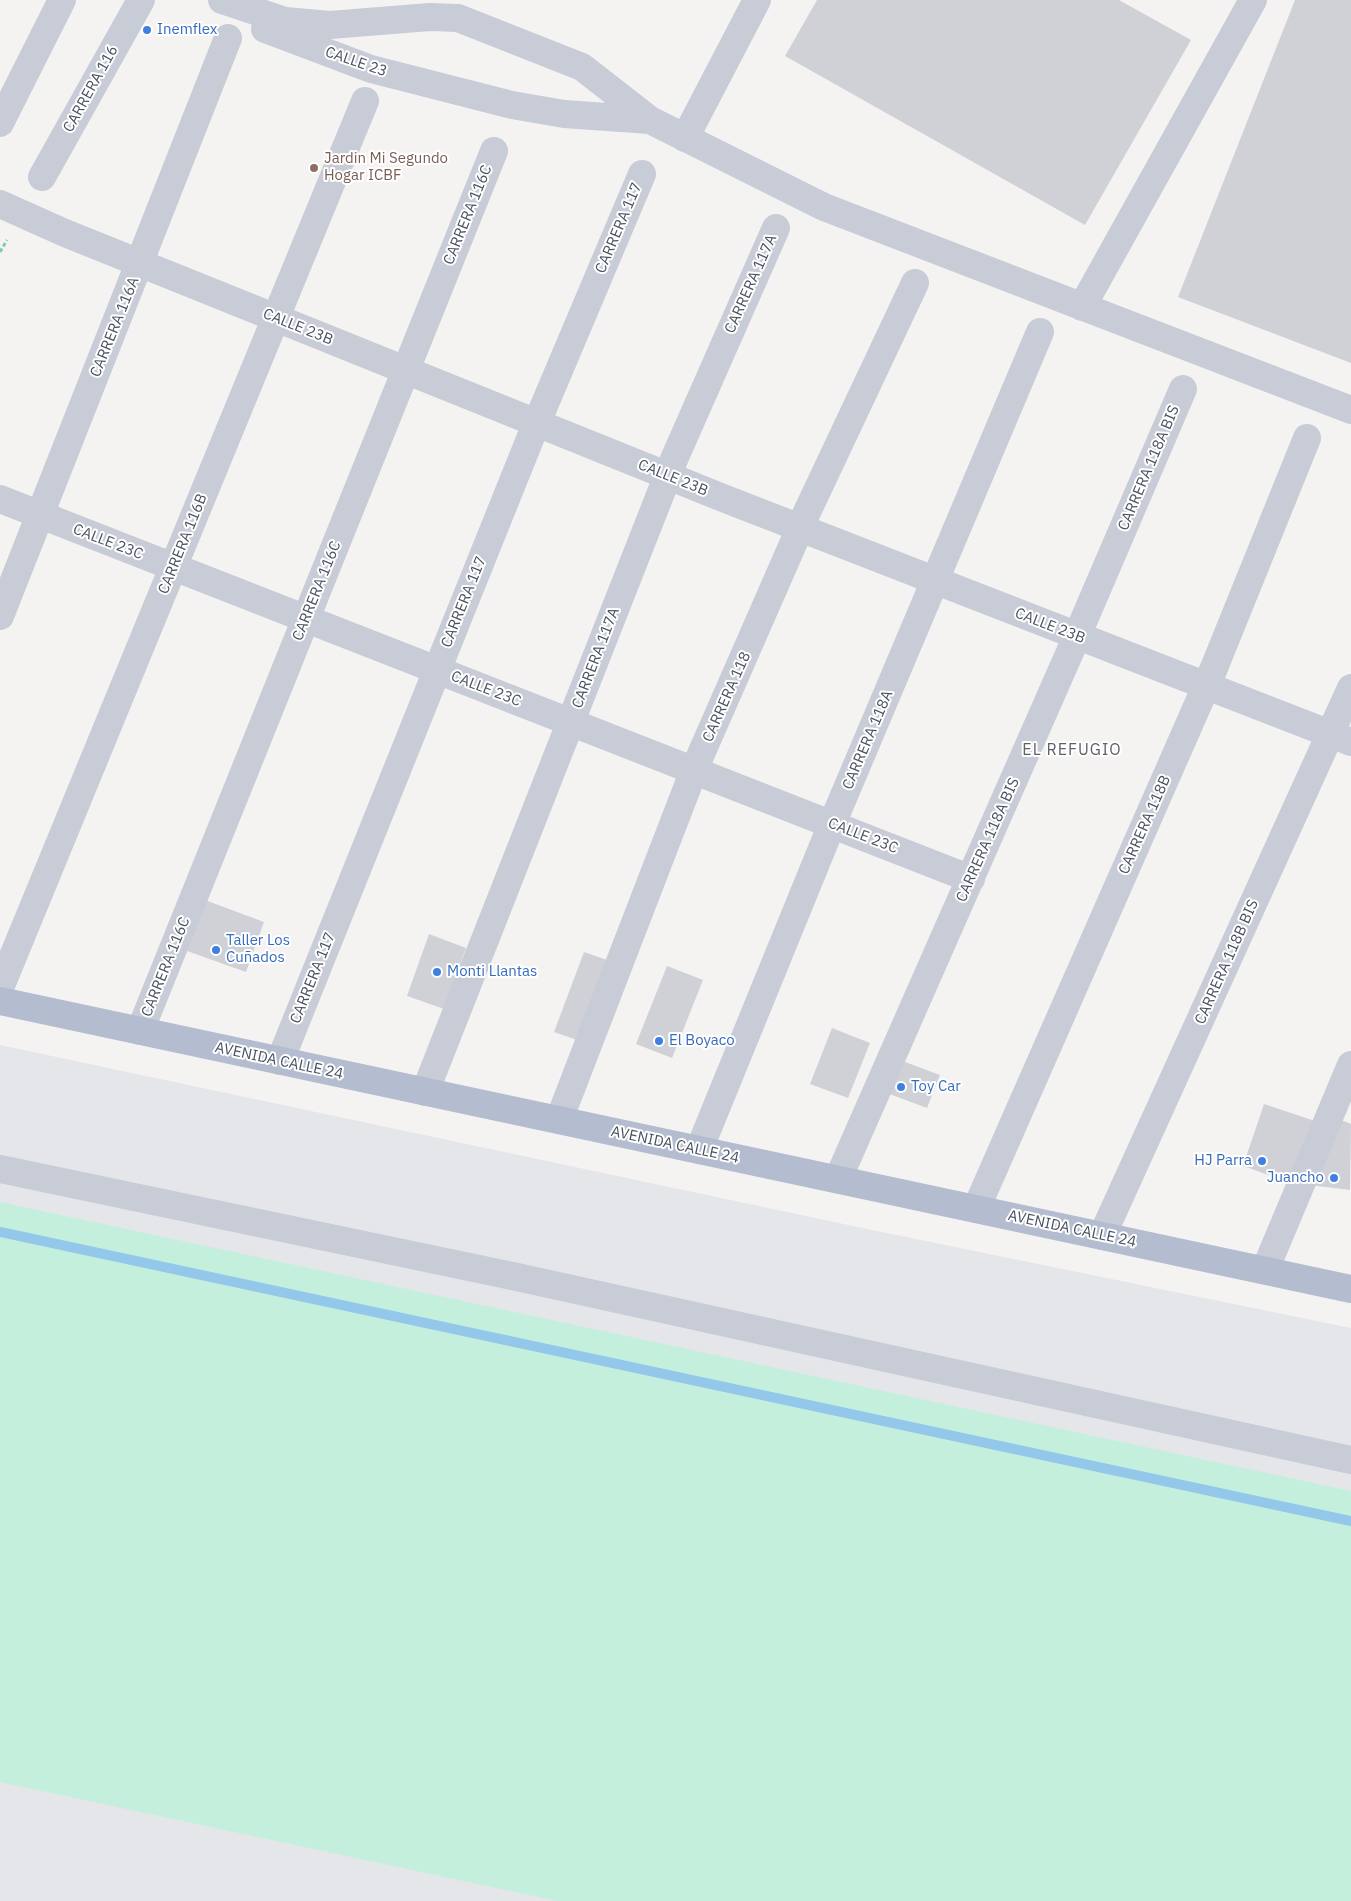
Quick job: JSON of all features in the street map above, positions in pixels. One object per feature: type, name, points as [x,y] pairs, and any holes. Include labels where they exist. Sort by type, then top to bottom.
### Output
[{"type":"main road","name":"AVENIDA CALLE 24","points":[[0,1001],[1351,1289]]},
{"type":"street","points":[[0,123],[62,0]]},
{"type":"street","name":"CARRERA 116","points":[[42,177],[141,0]]},
{"type":"street","name":"CALLE 23","points":[[208,0],[237,18],[371,69],[512,105],[564,114],[650,120]]},
{"type":"street","points":[[222,0],[285,21],[330,25],[430,17],[458,18],[582,67],[650,120],[824,207],[1351,410]]},
{"type":"street","points":[[685,138],[756,0]]},
{"type":"street","points":[[1082,307],[1253,0]]},
{"type":"street","name":"CARRERA 116A","points":[[0,616],[228,38]]},
{"type":"street","name":"CARRERA 116B","points":[[0,988],[365,100]]},
{"type":"street","name":"CARRERA 116C","points":[[140,1031],[494,151]]},
{"type":"street","name":"CARRERA 117","points":[[280,1060],[536,423],[642,174]]},
{"type":"street","name":"CALLE 23B","points":[[0,204],[275,318],[800,529],[1341,738]]},
{"type":"street","name":"CARRERA 117A","points":[[425,1092],[667,476],[776,228]]},
{"type":"street","name":"CARRERA 118","points":[[559,1120],[694,770],[800,529],[915,283]]},
{"type":"street","name":"CARRERA 118A","points":[[699,1150],[832,824],[1040,332]]},
{"type":"street","name":"CARRERA 118A BIS","points":[[838,1179],[971,879],[1183,389]]},
{"type":"street","name":"CARRERA 118B","points":[[976,1209],[1206,686],[1307,438]]},
{"type":"street","name":"CALLE 23C","points":[[0,500],[971,879]]},
{"type":"street","name":"CARRERA 118B BIS","points":[[1102,1236],[1341,738],[1351,688]]},
{"type":"street","points":[[1265,1270],[1351,1065]]},
{"type":"street","points":[[0,1169],[508,1275],[1351,1460]]},
{"type":"shaded area","points":[[0,1045],[872,1230],[1351,1328],[1351,1901],[0,1901]]},
{"type":"green space","points":[[0,1202],[1351,1491],[1351,1901],[557,1901],[0,1782]]},
{"type":"building","points":[[817,0],[1119,0],[1191,40],[1085,225],[785,56]]},
{"type":"building","points":[[1295,0],[1351,0],[1351,363],[1178,297]]},
{"type":"building","points":[[205,900],[264,922],[246,972],[187,951]]},
{"type":"building","name":"Monti Llantas","points":[[429,934],[466,948],[444,1009],[407,996]]},
{"type":"building","points":[[584,952],[610,961],[580,1041],[554,1032]]},
{"type":"building","points":[[667,966],[703,980],[672,1058],[636,1044]]},
{"type":"building","points":[[832,1028],[870,1043],[848,1098],[810,1084]]},
{"type":"building","points":[[897,1059],[940,1075],[927,1108],[884,1092]]},
{"type":"building","points":[[1264,1104],[1315,1121],[1294,1184],[1243,1166]]},
{"type":"building","points":[[1336,1118],[1351,1124],[1350,1190],[1309,1185]]},
{"type":"waterway","points":[[0,1232],[1351,1521]]},
{"type":"place","name":"Inemflex","points":[[147,30]]},
{"type":"place","name":"Jardin Mi Segundo Hogar ICBF","points":[[314,168]]},
{"type":"place","name":"Taller Los Cuñados","points":[[216,950]]},
{"type":"place","name":"Monti Llantas","points":[[437,972]]},
{"type":"place","name":"El Boyaco","points":[[659,1041]]},
{"type":"place","name":"Toy Car","points":[[901,1087]]},
{"type":"place","name":"HJ Parra","points":[[1262,1161]]},
{"type":"place","name":"Juancho","points":[[1334,1178]]},
{"type":"district","name":"EL REFUGIO","points":[[1072,750]]}]
